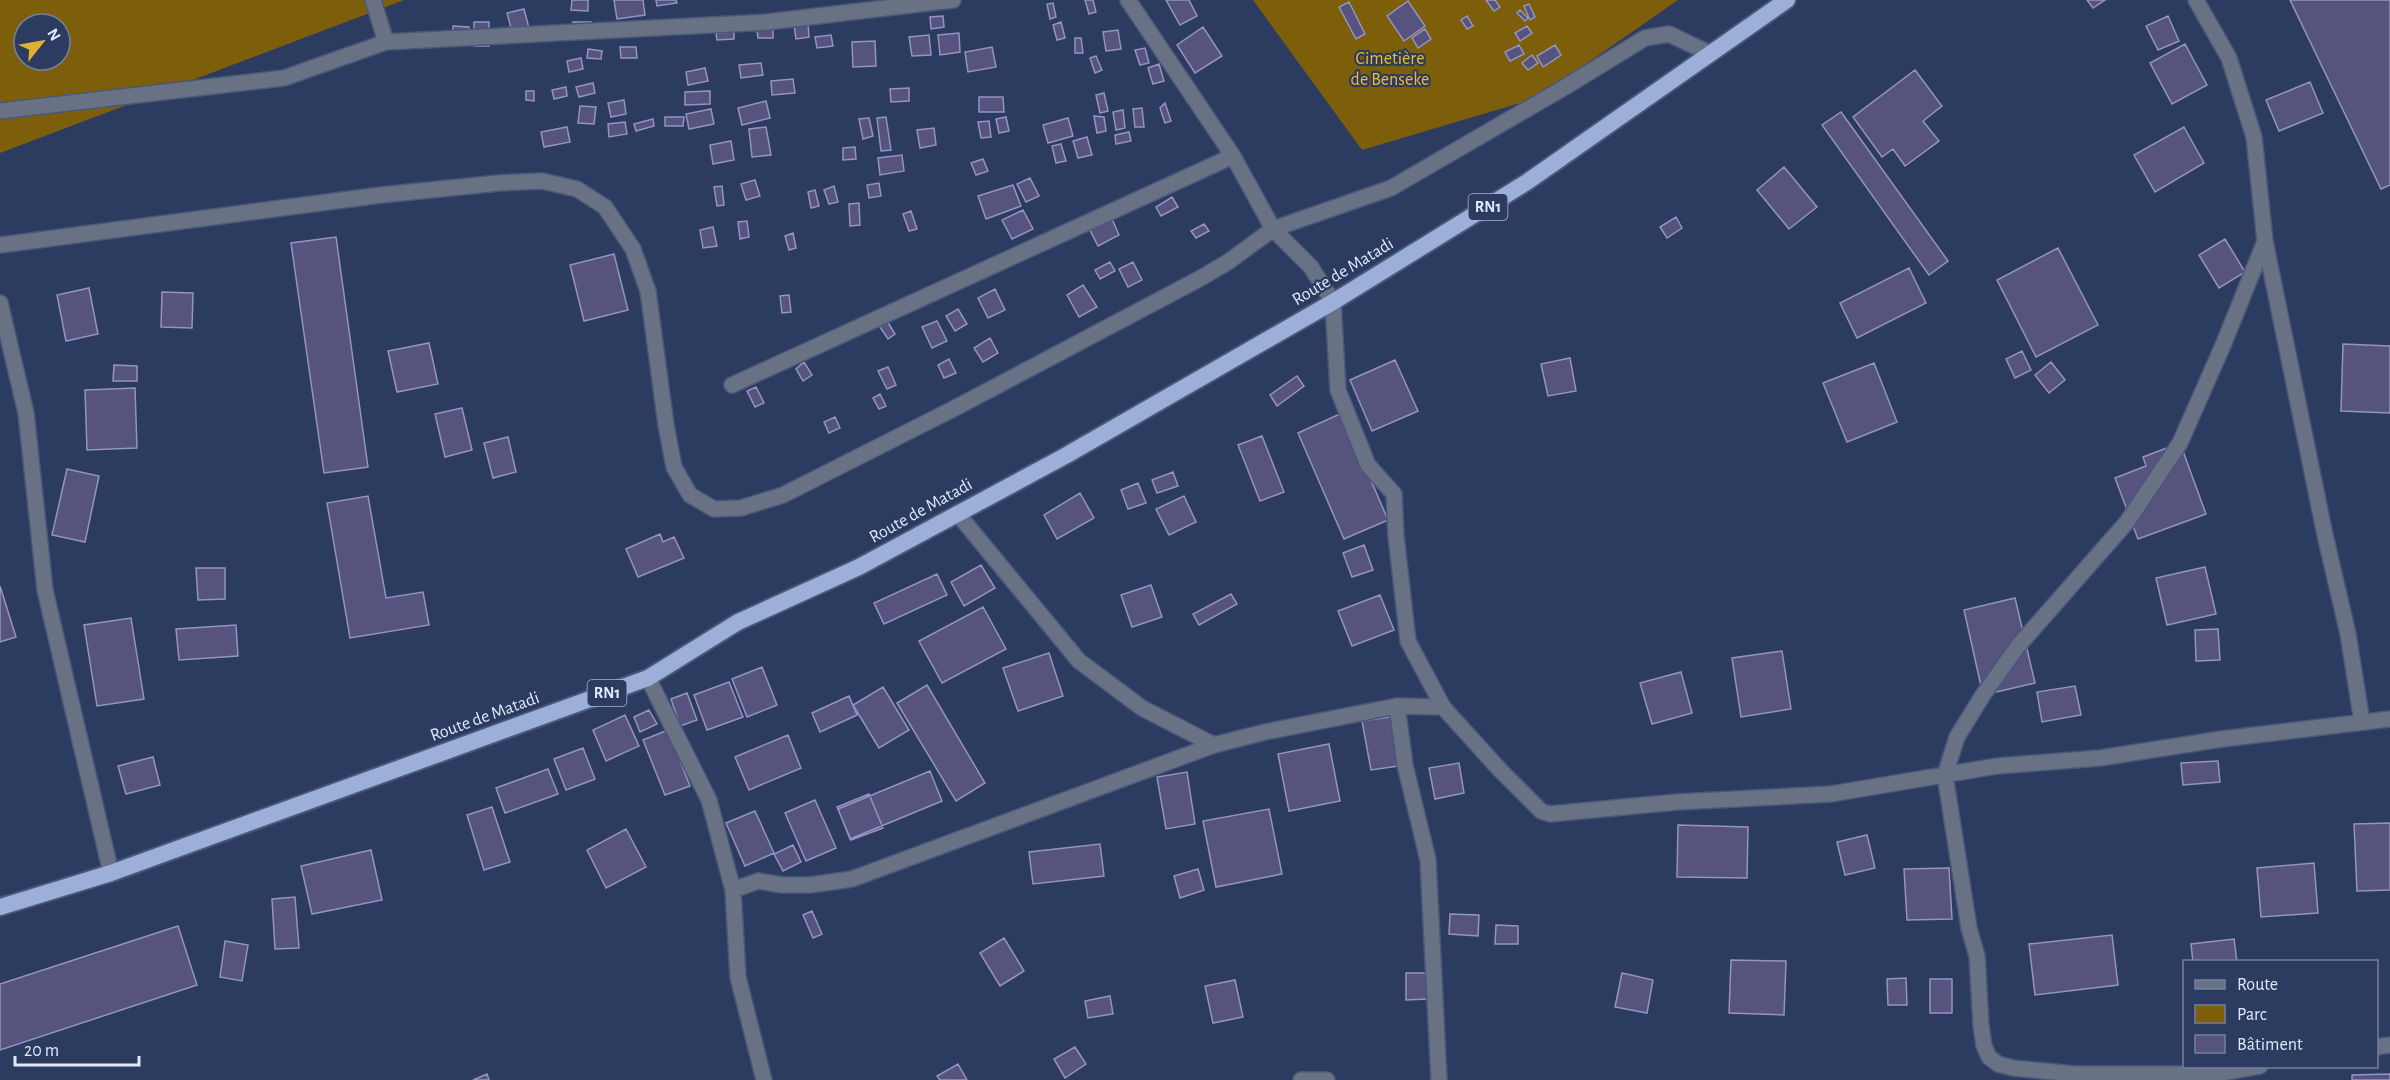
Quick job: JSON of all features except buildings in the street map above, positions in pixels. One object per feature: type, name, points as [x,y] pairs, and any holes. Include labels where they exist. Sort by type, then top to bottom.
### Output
[{"type":"highway","name":"Route de Matadi","points":[[0,907],[111,873],[648,678],[738,622],[859,567],[1065,456],[1333,302],[1527,182],[1786,0]]},
{"type":"street","points":[[373,0],[386,42]]},
{"type":"street","points":[[0,111],[284,78],[386,42],[766,22],[953,0]]},
{"type":"street","points":[[1128,0],[1233,156],[1273,229],[1311,267],[1333,302],[1338,390],[1368,465],[1394,494],[1396,536],[1408,641],[1443,707],[1541,811],[1550,814],[1677,802],[1831,794],[1997,766],[2100,758],[2222,739],[2390,719]]},
{"type":"street","points":[[2196,0],[2229,58],[2254,137],[2265,241],[2325,535],[2348,634],[2362,722]]},
{"type":"street","points":[[0,245],[381,195],[499,183],[542,181],[577,189],[605,207],[633,249],[648,291],[674,467],[690,495],[714,509],[741,508],[783,495],[957,407],[1199,279],[1228,262],[1273,229],[1390,188],[1566,87],[1645,38],[1669,34],[1712,54]]},
{"type":"street","points":[[732,385],[1233,156]]},
{"type":"street","points":[[2249,1068],[2216,1074],[2074,1074],[2013,1068],[1998,1064],[1989,1057],[1984,1046],[1981,1026],[1977,956],[1969,928],[1945,775],[1957,737],[1983,695],[2018,646],[2127,522],[2180,443],[2265,241]]},
{"type":"street","points":[[0,303],[26,413],[45,590],[111,873]]},
{"type":"street","points":[[957,513],[1079,661],[1142,708],[1214,745]]},
{"type":"street","points":[[648,678],[710,800],[733,890],[738,977],[764,1080]]},
{"type":"street","points":[[733,890],[758,881],[792,885],[852,879],[1214,745],[1264,732],[1397,706],[1443,707]]},
{"type":"street","points":[[1397,706],[1406,765],[1428,860],[1439,1080]]},
{"type":"street","points":[[1302,1080],[1327,1080]]},
{"type":"green space","points":[[0,0],[404,0],[0,153]]},
{"type":"green space","name":"Cimetière de Benseke","points":[[1253,0],[1678,0],[1537,98],[1362,150]]}]
